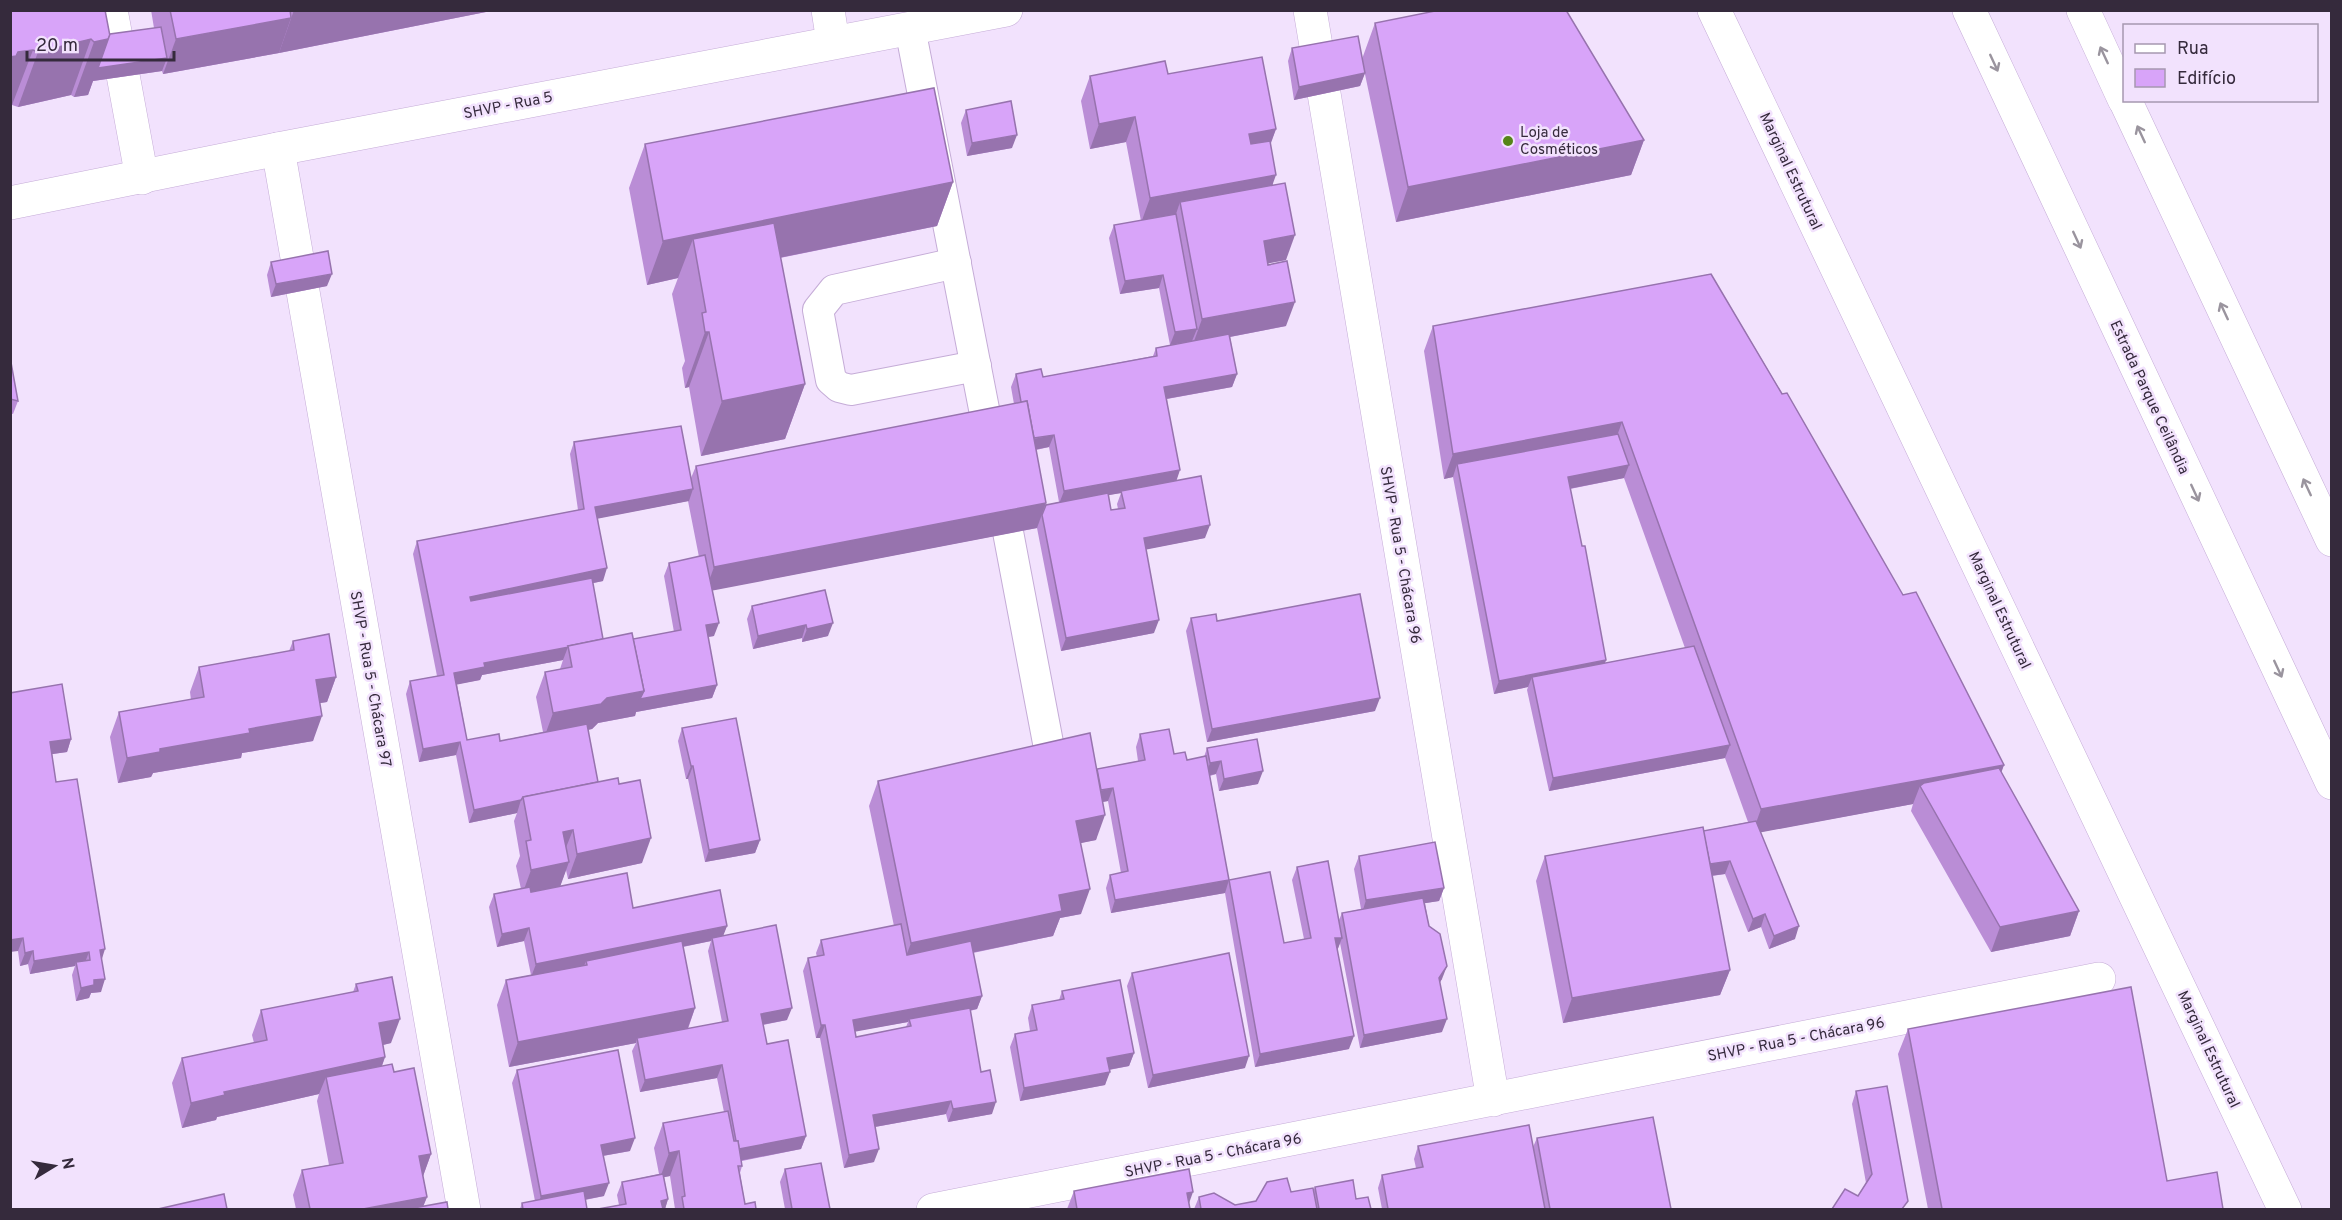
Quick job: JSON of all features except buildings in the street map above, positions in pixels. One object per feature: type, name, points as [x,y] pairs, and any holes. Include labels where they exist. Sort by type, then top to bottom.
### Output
[{"type":"main road","points":[[111,10],[142,178]]},
{"type":"main road","points":[[828,10],[833,42]]},
{"type":"main road","name":"SHVP - Rua 5","points":[[10,203],[278,149],[1006,10]]},
{"type":"main road","name":"SHVP - Rua 5 - Chácara 96","points":[[1310,10],[1493,1100]]},
{"type":"main road","name":"Marginal Estrutural","points":[[1714,10],[2285,1209]]},
{"type":"main road","name":"Estrada Parque Ceilândia","points":[[1969,10],[2331,783]]},
{"type":"main road","points":[[2083,10],[2123,96]]},
{"type":"main road","points":[[2126,102],[2331,540]]},
{"type":"main road","name":"SHVP - Rua 5 - Chácara 97","points":[[278,149],[464,1209]]},
{"type":"main road","name":"SHVP - Rua 5 - Chácara 96","points":[[933,1209],[2099,979]]},
{"type":"lane","points":[[910,28],[1049,748]]},
{"type":"lane","points":[[956,263],[834,290],[818,310],[831,380],[838,387],[851,390],[976,366]]},
{"type":"place","name":"Loja de Cosméticos","points":[[1508,141]]}]
